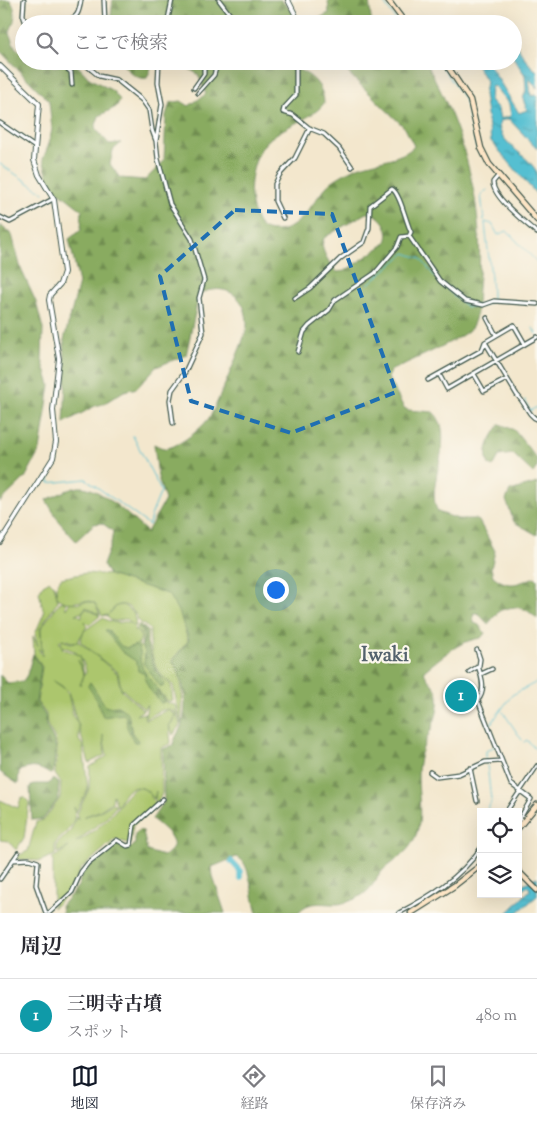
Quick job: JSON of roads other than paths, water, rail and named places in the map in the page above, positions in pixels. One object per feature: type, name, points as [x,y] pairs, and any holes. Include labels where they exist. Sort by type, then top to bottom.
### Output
[{"type":"main road","points":[[388,0],[399,15]]},
{"type":"main road","points":[[450,70],[466,92],[484,156],[498,176],[537,220]]},
{"type":"main road","points":[[522,823],[537,805]]},
{"type":"main road","points":[[411,913],[454,886],[477,868]]},
{"type":"main road","points":[[522,875],[537,890]]},
{"type":"street","points":[[23,15],[24,0]]},
{"type":"street","points":[[76,15],[81,0]]},
{"type":"street","points":[[104,0],[105,15]]},
{"type":"street","points":[[169,15],[172,0]]},
{"type":"street","points":[[219,0],[229,15]]},
{"type":"street","points":[[288,0],[296,15]]},
{"type":"street","points":[[0,66],[38,104],[35,167],[53,199],[64,272],[60,284],[50,295],[49,300],[60,359],[52,410],[56,448],[53,458],[0,542]]},
{"type":"street","points":[[69,70],[71,72],[72,84]]},
{"type":"street","points":[[92,70],[99,76],[118,79],[142,100],[149,110],[158,159],[170,204],[192,239],[204,280],[199,298],[203,333],[185,372],[172,390],[170,400],[173,423]]},
{"type":"street","points":[[156,141],[162,104],[158,83],[159,70]]},
{"type":"street","points":[[194,88],[204,74],[204,70]]},
{"type":"street","points":[[198,93],[214,75],[215,70]]},
{"type":"street","points":[[296,70],[296,95],[282,111],[293,115],[310,128],[324,134],[338,148],[352,167]]},
{"type":"street","points":[[0,123],[35,147]]},
{"type":"street","points":[[283,218],[275,202],[275,184],[280,174],[295,158],[310,128]]},
{"type":"street","points":[[498,176],[493,182],[494,189],[511,210],[537,233]]},
{"type":"street","points":[[295,298],[310,288],[341,258],[364,242],[369,228],[370,206],[392,189],[399,196],[404,216],[411,232],[409,236],[440,281],[465,301],[484,304],[494,302],[537,304]]},
{"type":"street","points":[[0,217],[10,222],[53,199]]},
{"type":"street","points":[[298,352],[304,332],[309,326],[329,310],[334,300],[375,273],[396,248],[401,237],[409,236]]},
{"type":"street","points":[[486,318],[496,335]]},
{"type":"street","points":[[428,380],[482,350],[485,342],[514,325],[525,344]]},
{"type":"street","points":[[439,374],[447,389],[537,336]]},
{"type":"street","points":[[485,342],[517,395],[524,400],[530,415],[537,419]]},
{"type":"street","points":[[474,374],[484,391],[507,379]]},
{"type":"street","points":[[469,672],[478,666],[480,661],[478,650]]},
{"type":"street","points":[[480,661],[485,658]]},
{"type":"street","points":[[478,666],[481,674],[482,693],[477,699],[511,784],[530,797],[531,803],[522,816]]},
{"type":"street","points":[[481,674],[492,670]]},
{"type":"street","points":[[430,773],[437,777],[456,775],[485,762],[503,761]]},
{"type":"street","points":[[509,808],[537,766]]},
{"type":"street","points":[[470,768],[477,801]]},
{"type":"street","points":[[13,860],[29,859],[38,862],[36,885],[48,913],[72,892],[81,872],[88,863],[117,840],[127,846],[131,845],[134,825],[162,799]]},
{"type":"street","points":[[0,879],[18,853]]},
{"type":"street","points":[[399,913],[427,897],[463,871],[477,853]]},
{"type":"water","points":[[522,54],[537,71],[537,88],[529,78],[531,96],[537,95],[537,149],[509,119],[500,121],[500,128],[502,135],[507,141],[527,159],[536,171],[537,195],[491,141],[484,94],[486,81],[479,70],[493,70],[519,113],[527,110],[523,99],[526,90],[525,75],[522,70]],"holes":[[[494,86],[509,104],[511,116],[500,119],[498,109],[490,100],[491,87]]]},
{"type":"water","points":[[537,877],[537,896],[517,913],[507,913],[530,890],[528,886],[522,889],[522,885]]},
{"type":"waterway","points":[[382,0],[393,15]]},
{"type":"waterway","points":[[444,70],[464,98],[477,149]]},
{"type":"waterway","points":[[0,164],[44,193]]},
{"type":"waterway","points":[[484,220],[481,195],[487,190]]},
{"type":"waterway","points":[[492,300],[485,222],[492,224],[498,235],[507,231],[537,262]]},
{"type":"waterway","points":[[367,285],[405,253],[420,258],[436,278]]},
{"type":"waterway","points":[[444,286],[452,294]]},
{"type":"waterway","points":[[453,295],[467,307],[489,304]]},
{"type":"waterway","points":[[533,328],[536,334]]},
{"type":"waterway","points":[[525,400],[530,411],[537,407]]},
{"type":"waterway","points":[[49,477],[49,483],[86,479],[149,525],[161,491],[133,436]]},
{"type":"waterway","points":[[490,725],[512,695],[537,682]]},
{"type":"waterway","points":[[503,712],[522,740]]},
{"type":"waterway","points":[[524,742],[527,740],[535,749]]},
{"type":"waterway","points":[[486,761],[486,751],[495,746]]},
{"type":"waterway","points":[[487,764],[491,800]]},
{"type":"waterway","points":[[489,808],[491,802]]},
{"type":"waterway","points":[[231,861],[240,871],[240,878]]},
{"type":"place","name":"三明寺古墳","points":[[461,696]]},
{"type":"district","name":"Iwaki","points":[[385,654]]}]
